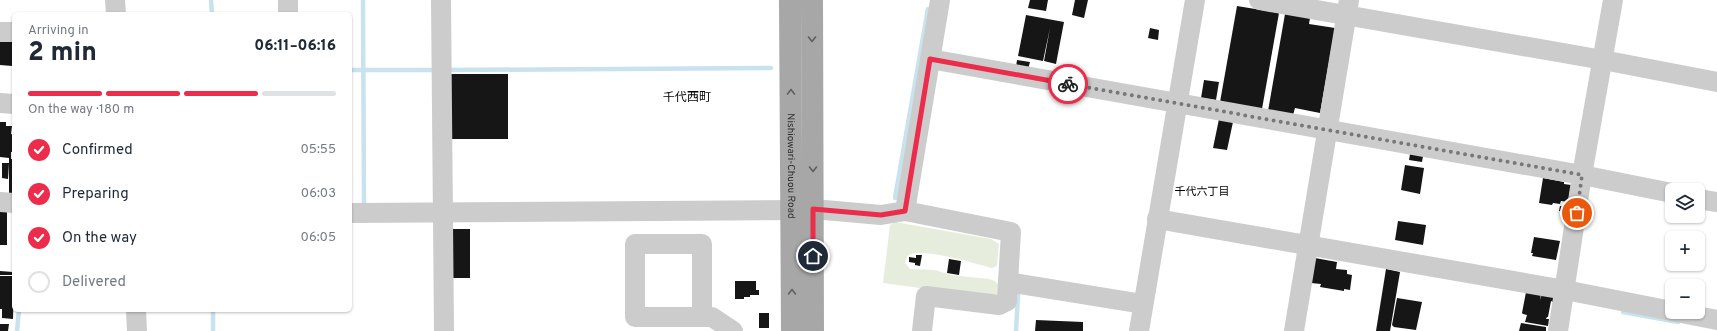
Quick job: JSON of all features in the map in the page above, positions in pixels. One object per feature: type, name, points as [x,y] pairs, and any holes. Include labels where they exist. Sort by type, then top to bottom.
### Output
[{"type":"main road","name":"Nishiowari-Chuou Road","points":[[790,0],[792,331]]},
{"type":"main road","points":[[812,0],[813,331]]},
{"type":"street","points":[[115,0],[116,12]]},
{"type":"street","points":[[288,0],[288,12]]},
{"type":"street","points":[[441,0],[444,331]]},
{"type":"street","points":[[905,211],[940,0]]},
{"type":"street","points":[[1139,331],[1195,0]]},
{"type":"street","points":[[1259,0],[1348,8],[1717,82]]},
{"type":"street","points":[[1558,331],[1582,175],[1613,0]]},
{"type":"street","points":[[1294,331],[1348,8]]},
{"type":"street","points":[[0,32],[12,32]]},
{"type":"street","points":[[930,59],[1328,129],[1665,192]]},
{"type":"street","points":[[0,103],[12,104]]},
{"type":"street","points":[[1705,199],[1717,202]]},
{"type":"street","points":[[0,202],[12,203]]},
{"type":"street","points":[[813,209],[881,215],[905,211],[1011,232],[1007,301],[999,305],[926,296],[922,331]]},
{"type":"street","points":[[352,214],[791,210]]},
{"type":"street","points":[[1157,219],[1565,290],[1665,310]]},
{"type":"street","points":[[702,317],[702,244],[635,244],[635,317],[702,317],[712,317],[733,331]]},
{"type":"street","points":[[1008,282],[1143,304]]},
{"type":"street","points":[[136,312],[137,331]]},
{"type":"street","points":[[1705,318],[1717,320]]},
{"type":"green space","points":[[895,222],[991,239],[999,244],[997,266],[992,268],[935,254],[923,253],[913,253],[907,256],[905,263],[910,269],[935,270],[951,275],[989,279],[995,281],[1000,286],[1000,291],[993,298],[883,283],[890,225]]},
{"type":"building","points":[[1030,0],[1048,0],[1046,11],[1028,8]]},
{"type":"building","points":[[1075,0],[1088,0],[1084,18],[1072,15]]},
{"type":"building","points":[[1237,6],[1279,13],[1262,109],[1220,102]]},
{"type":"building","points":[[1285,14],[1310,18],[1309,24],[1335,28],[1320,113],[1295,108],[1293,115],[1268,111]]},
{"type":"building","points":[[1026,15],[1064,22],[1056,64],[1044,61],[1050,28],[1043,61],[1018,56]]},
{"type":"building","points":[[1150,28],[1159,30],[1158,40],[1148,38]]},
{"type":"building","points":[[0,41],[12,41],[12,66],[0,65]]},
{"type":"building","points":[[1017,60],[1030,62],[1028,69],[1016,67]]},
{"type":"building","points":[[450,74],[508,74],[508,139],[450,139]]},
{"type":"building","points":[[1204,80],[1219,82],[1216,100],[1201,98]]},
{"type":"building","points":[[1219,119],[1233,122],[1227,150],[1213,148]]},
{"type":"building","points":[[0,122],[6,122],[6,126],[12,126],[12,195],[9,195],[9,158],[0,157]]},
{"type":"building","points":[[1410,154],[1423,156],[1422,162],[1409,160]]},
{"type":"building","points":[[2,163],[9,163],[8,179],[2,178]]},
{"type":"building","points":[[1405,165],[1424,168],[1420,194],[1401,190]]},
{"type":"building","points":[[1543,178],[1564,182],[1564,184],[1571,185],[1568,202],[1561,201],[1560,204],[1553,203],[1552,205],[1539,203]]},
{"type":"building","points":[[1560,206],[1569,207],[1568,212],[1559,211]]},
{"type":"building","points":[[0,210],[7,210],[7,245],[0,245]]},
{"type":"building","points":[[1398,221],[1426,225],[1423,245],[1395,240]]},
{"type":"building","points":[[453,229],[470,229],[470,278],[453,278]]},
{"type":"building","points":[[1534,237],[1560,241],[1556,260],[1532,256],[1533,253],[1531,253]]},
{"type":"building","points":[[916,255],[922,255],[920,266],[909,262],[909,257],[916,258]]},
{"type":"building","points":[[1315,258],[1337,262],[1336,269],[1347,270],[1347,274],[1352,275],[1350,290],[1344,289],[1344,291],[1320,287],[1321,284],[1311,283]]},
{"type":"building","points":[[949,259],[961,261],[959,275],[947,273]]},
{"type":"building","points":[[1386,269],[1400,272],[1390,331],[1376,331]]},
{"type":"building","points":[[0,271],[12,272],[12,275],[0,275]]},
{"type":"building","points":[[0,276],[12,276],[13,319],[2,318],[2,309],[0,309]]},
{"type":"building","points":[[735,281],[756,281],[756,290],[759,290],[759,295],[750,295],[750,297],[744,297],[744,299],[735,299]]},
{"type":"building","points":[[1526,292],[1541,294],[1540,300],[1542,294],[1553,297],[1553,302],[1551,301],[1548,317],[1546,319],[1549,319],[1548,326],[1525,322],[1527,315],[1522,313]]},
{"type":"building","points":[[1397,298],[1422,302],[1416,330],[1394,327],[1392,325]]},
{"type":"building","points":[[759,313],[769,313],[769,328],[759,328]]},
{"type":"building","points":[[1036,320],[1083,322],[1083,331],[1035,331]]},
{"type":"building","points":[[1521,323],[1546,327],[1546,331],[1519,331]]},
{"type":"building","points":[[0,324],[9,324],[8,331],[0,331]]},
{"type":"waterway","points":[[211,0],[212,12]]},
{"type":"waterway","points":[[363,0],[364,205]]},
{"type":"waterway","points":[[895,198],[928,9]]},
{"type":"waterway","points":[[449,70],[771,68]]},
{"type":"waterway","points":[[352,70],[433,70]]},
{"type":"waterway","points":[[1016,331],[1018,295]]},
{"type":"waterway","points":[[17,331],[19,312]]},
{"type":"waterway","points":[[213,312],[213,331]]},
{"type":"waterway","points":[[1623,312],[1678,322]]},
{"type":"way so far","points":[[1068,84],[1582,175],[1577,213]]},
{"type":"district","name":"千代西町","points":[[687,98]]},
{"type":"district","name":"千代六丁目","points":[[1202,192]]},
{"type":"route","points":[[813,256],[813,209],[881,215],[905,211],[930,59],[1068,84]]}]
